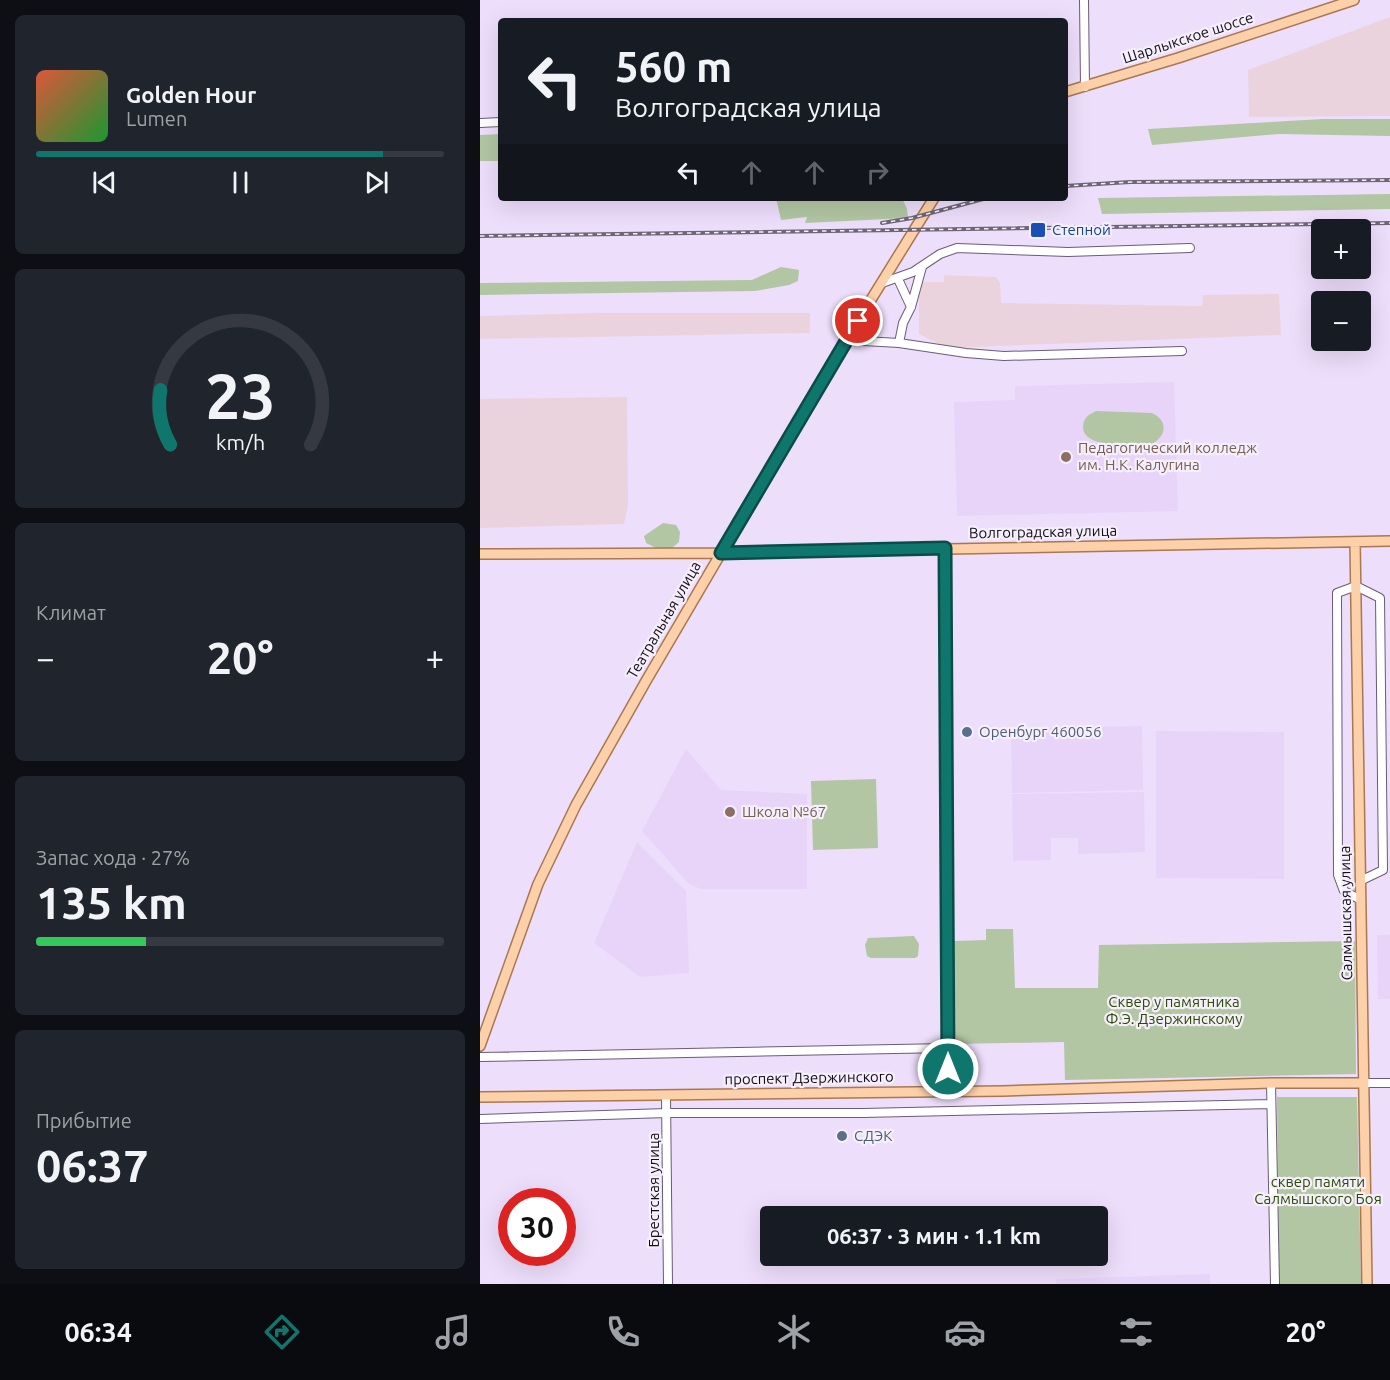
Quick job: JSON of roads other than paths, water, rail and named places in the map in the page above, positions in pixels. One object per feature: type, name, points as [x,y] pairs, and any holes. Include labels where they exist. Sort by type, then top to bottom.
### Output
[{"type":"main road","name":"Шарлыкское шоссе","points":[[1068,91],[1354,0]]},
{"type":"main road","name":"Театральная улица","points":[[480,1046],[538,884],[556,844],[602,757],[846,340],[932,201]]},
{"type":"main road","name":"Волгоградская улица","points":[[480,554],[721,553],[1390,541]]},
{"type":"main road","name":"Салмышская улица","points":[[1355,542],[1367,1284]]},
{"type":"main road","name":"проспект Дзержинского","points":[[480,1097],[1011,1091],[1271,1083],[1363,1083]]},
{"type":"street","points":[[1084,0],[1085,87]]},
{"type":"street","points":[[480,123],[498,122]]},
{"type":"street","points":[[882,283],[898,279],[922,267],[940,254],[957,248],[1068,252],[1190,248]]},
{"type":"street","points":[[899,343],[903,323],[911,307],[922,267]]},
{"type":"street","points":[[898,279],[911,307]]},
{"type":"street","points":[[846,340],[899,343],[1004,356],[1182,351]]},
{"type":"street","points":[[945,548],[948,1091]]},
{"type":"street","points":[[1360,881],[1383,870],[1380,598],[1356,586],[1337,593],[1338,874],[1344,891],[1360,900]]},
{"type":"street","points":[[480,1057],[948,1048]]},
{"type":"street","points":[[1271,1083],[1275,1284]]},
{"type":"street","name":"проспект Дзержинского","points":[[1363,1083],[1390,1083]]},
{"type":"street","name":"Брестская улица","points":[[666,1095],[668,1284]]},
{"type":"street","points":[[480,1119],[667,1113],[863,1113],[1271,1104]]},
{"type":"railway","points":[[1068,186],[1130,182],[1390,180]]},
{"type":"railway","points":[[882,223],[912,218],[976,201]]},
{"type":"railway","points":[[480,236],[1390,223]]},
{"type":"place","name":"Степной","points":[[1038,230]]},
{"type":"place","name":"Педагогический колледж им. Н.К. Калугина","points":[[1066,457]]},
{"type":"place","name":"Оренбург 460056","points":[[967,732]]},
{"type":"place","name":"Школа №67","points":[[730,812]]},
{"type":"place","name":"СДЭК","points":[[842,1136]]},
{"type":"park label","name":"Сквер у памятника Ф.Э. Дзержинскому","points":[[1174,1010]]},
{"type":"park label","name":"сквер памяти Салмышского Боя","points":[[1318,1190]]}]
